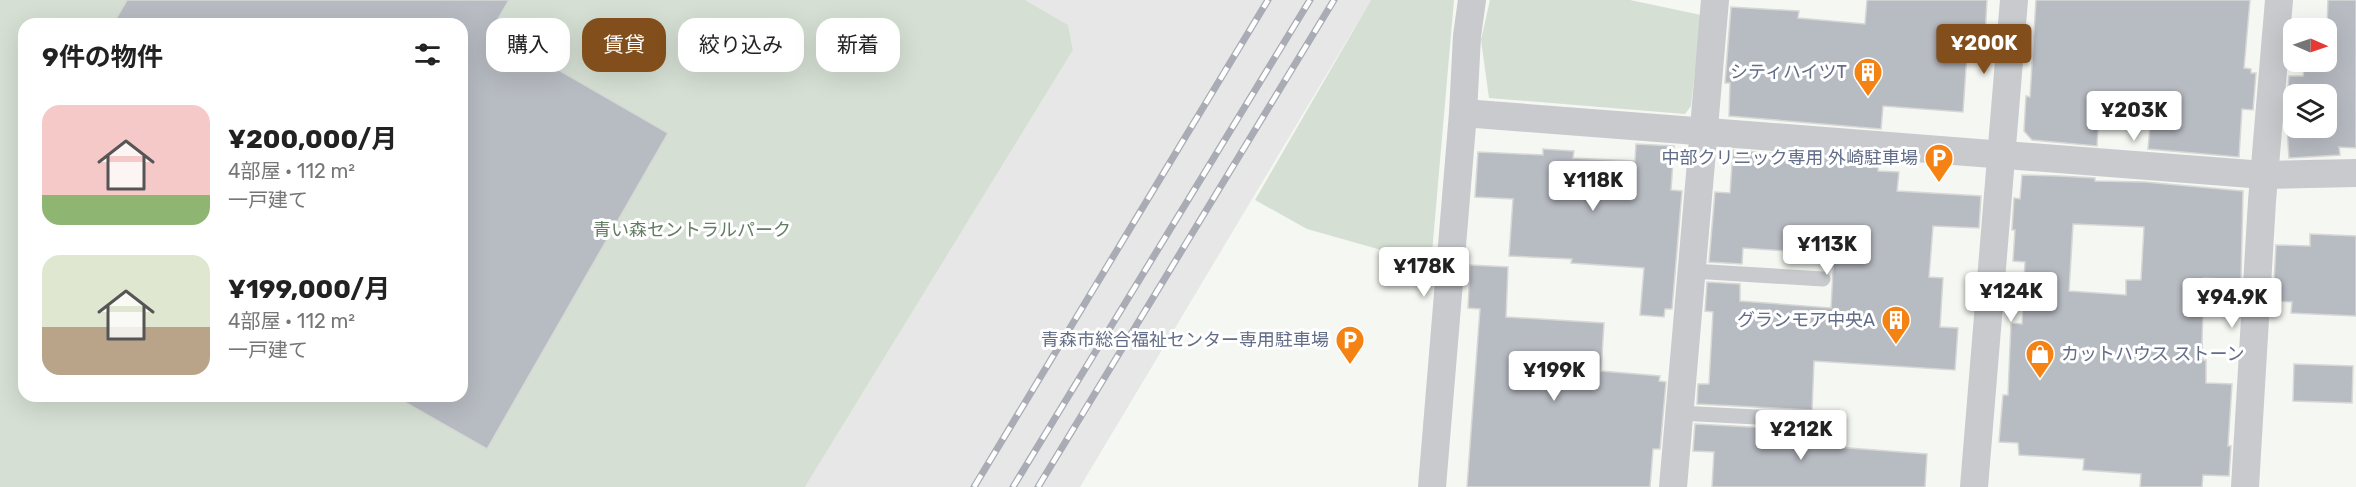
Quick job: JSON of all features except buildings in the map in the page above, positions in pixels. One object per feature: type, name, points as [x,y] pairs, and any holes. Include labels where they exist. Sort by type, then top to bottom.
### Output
[{"type":"street","points":[[1432,487],[1463,113],[1467,36],[1472,0]]},
{"type":"street","points":[[1673,487],[1715,0]]},
{"type":"street","points":[[1983,487],[1975,487],[2014,0]]},
{"type":"street","points":[[2246,487],[2264,175],[2279,0]]},
{"type":"street","points":[[1463,113],[2264,175],[2356,173]]},
{"type":"lane","points":[[1692,271],[1823,279]]},
{"type":"lane","points":[[1679,413],[1812,420]]},
{"type":"shaded area","points":[[1025,0],[1371,0],[1080,487],[805,487],[1073,50],[1068,25]]},
{"type":"green space","name":"青い森セントラルパーク","points":[[0,0],[1025,0],[1068,25],[1073,50],[805,487],[0,487]]},
{"type":"green space","points":[[1371,0],[1454,0],[1431,264],[1307,229],[1255,200]]},
{"type":"green space","points":[[1490,0],[1630,0],[1701,15],[1691,106],[1685,114],[1489,98],[1481,40]]},
{"type":"railway","points":[[974,487],[1268,0]]},
{"type":"railway","points":[[1013,487],[1310,0]]},
{"type":"railway","points":[[1038,487],[1334,0]]},
{"type":"place","name":"シティハイツT","points":[[1868,98]]},
{"type":"place","name":"中部クリニック専用 外崎駐車場","points":[[1939,184]]},
{"type":"place","name":"グランモア中央A","points":[[1896,346]]},
{"type":"place","name":"青森市総合福祉センター専用駐車場","points":[[1350,366]]},
{"type":"place","name":"カットハウス ストーン","points":[[2040,380]]}]
